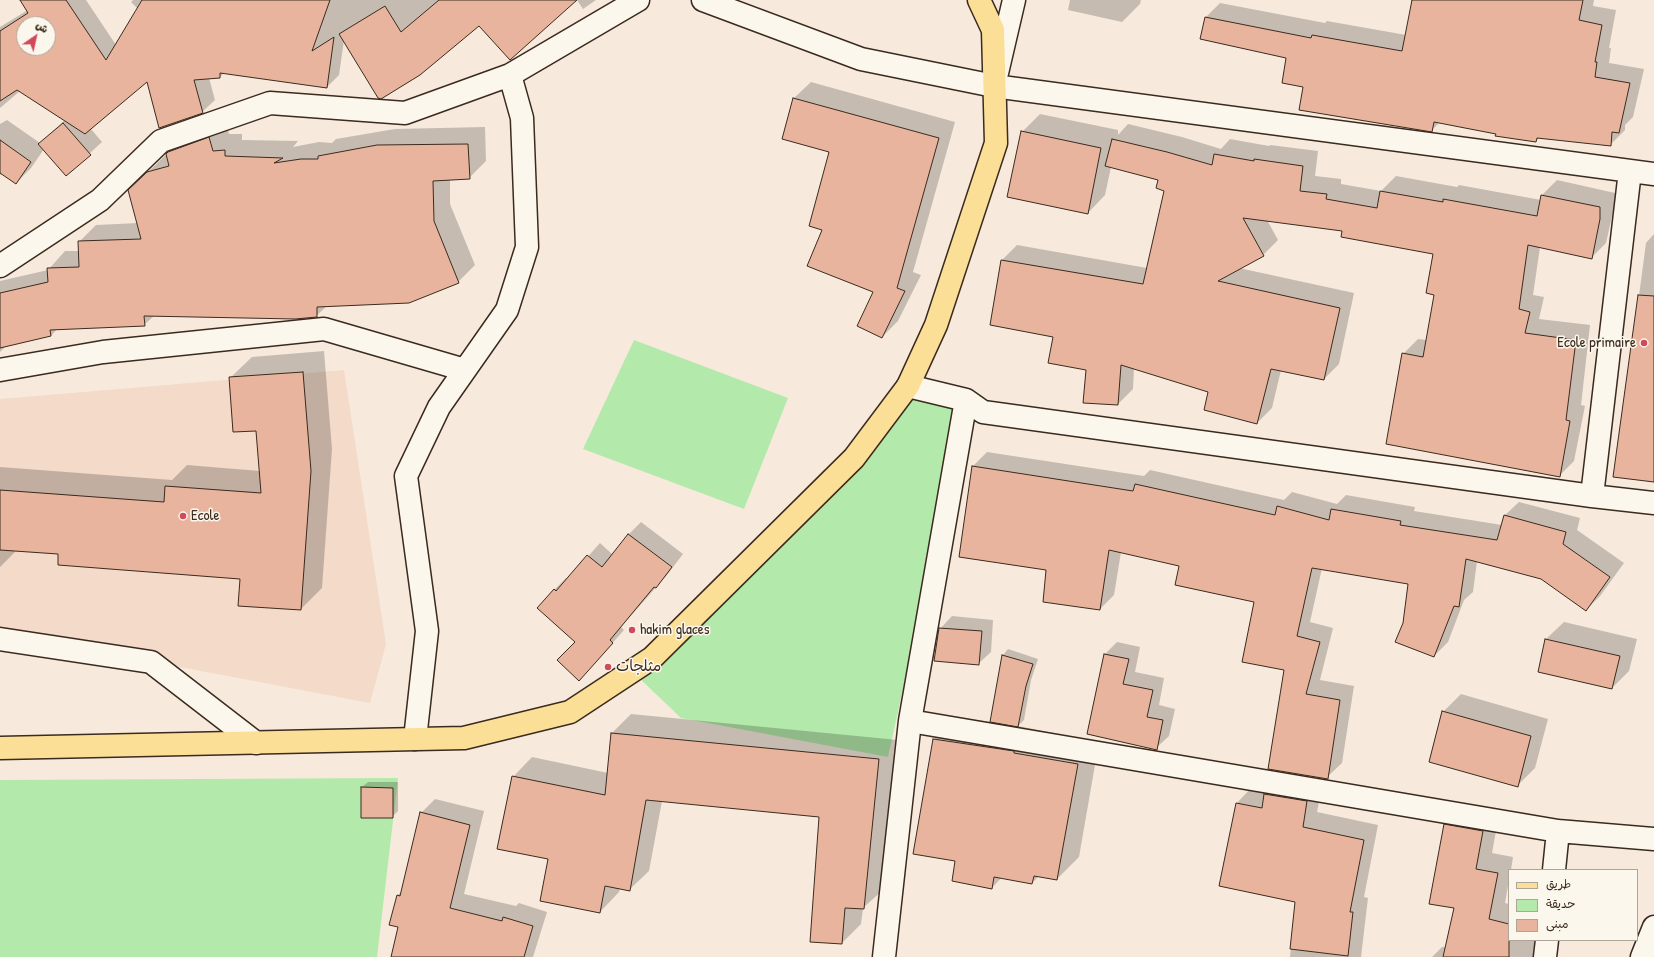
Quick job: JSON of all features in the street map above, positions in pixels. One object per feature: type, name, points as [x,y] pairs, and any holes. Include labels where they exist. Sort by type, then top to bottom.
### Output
[{"type":"main road","points":[[0,748],[464,738],[570,712],[652,658],[854,458],[908,386],[936,325],[996,143],[993,30],[979,0]]},
{"type":"street","points":[[0,266],[100,200],[161,141],[270,103],[405,114],[510,75],[638,0]]},
{"type":"street","points":[[703,0],[861,59],[994,86],[1654,174]]},
{"type":"street","points":[[994,86],[1014,0]]},
{"type":"street","points":[[415,739],[427,631],[406,476],[439,407],[507,310],[527,247],[522,118],[510,75]]},
{"type":"street","points":[[1592,496],[1630,171]]},
{"type":"street","points":[[0,370],[103,352],[324,329],[465,370]]},
{"type":"street","points":[[908,386],[966,400],[983,412],[1592,496],[1654,503]]},
{"type":"street","points":[[884,957],[910,721],[966,400]]},
{"type":"street","points":[[0,639],[152,662],[256,743]]},
{"type":"street","points":[[910,721],[1558,831],[1654,839]]},
{"type":"street","points":[[1554,869],[1558,831]]},
{"type":"street","points":[[1642,957],[1654,927]]},
{"type":"street","points":[[1545,957],[1547,941]]},
{"type":"shaded area","name":"Ecole","points":[[344,370],[386,644],[370,703],[0,633],[0,399]]},
{"type":"green space","points":[[634,340],[788,398],[744,509],[583,449]]},
{"type":"green space","points":[[908,386],[966,400],[888,757],[681,718],[636,675]]},
{"type":"green space","points":[[398,778],[377,957],[0,957],[0,780]]},
{"type":"building","points":[[20,0],[66,0],[106,60],[142,0],[330,0],[312,51],[334,37],[327,88],[220,73],[220,78],[194,80],[203,113],[159,128],[147,82],[85,134],[17,90],[0,101],[0,31],[16,21],[16,56],[56,56],[56,16],[23,16],[28,13]]},
{"type":"building","points":[[439,0],[577,0],[510,60],[479,26],[420,75],[381,99],[378,98],[339,34],[385,6],[401,32]]},
{"type":"building","points":[[1412,0],[1583,0],[1579,20],[1602,25],[1595,62],[1597,62],[1595,77],[1630,83],[1619,133],[1612,132],[1611,146],[1537,138],[1536,142],[1495,136],[1496,134],[1434,122],[1432,132],[1299,110],[1303,87],[1282,83],[1286,58],[1200,39],[1205,17],[1311,38],[1312,35],[1402,51]]},
{"type":"building","points":[[793,98],[939,138],[897,288],[905,291],[882,338],[857,326],[873,292],[807,266],[822,230],[809,226],[829,152],[782,139]]},
{"type":"building","points":[[63,123],[91,155],[66,176],[38,144]]},
{"type":"building","points":[[1021,131],[1101,148],[1088,214],[1007,197]]},
{"type":"building","points":[[209,137],[213,151],[225,150],[225,156],[283,158],[274,163],[301,159],[318,159],[318,156],[377,145],[468,144],[470,179],[433,181],[434,221],[459,283],[409,303],[317,307],[317,317],[295,319],[144,316],[145,326],[50,330],[51,336],[0,348],[0,293],[48,282],[47,268],[79,267],[78,241],[141,239],[128,190],[147,172],[169,166],[166,154],[168,152]]},
{"type":"building","points":[[1112,139],[1167,152],[1212,165],[1214,154],[1254,161],[1254,159],[1303,166],[1300,191],[1327,194],[1326,199],[1377,208],[1380,191],[1443,202],[1443,199],[1537,216],[1541,195],[1600,207],[1600,219],[1592,259],[1528,245],[1519,309],[1530,312],[1525,333],[1576,340],[1566,420],[1570,421],[1560,477],[1386,444],[1402,353],[1423,357],[1434,295],[1426,293],[1433,254],[1341,237],[1342,231],[1243,218],[1264,256],[1218,281],[1340,308],[1324,380],[1271,369],[1257,424],[1204,410],[1208,392],[1121,365],[1118,405],[1083,403],[1086,370],[1048,363],[1053,337],[990,325],[1001,260],[1143,284],[1164,191],[1156,188],[1158,180],[1105,166]]},
{"type":"building","points":[[0,140],[31,162],[16,184],[0,173]]},
{"type":"building","name":"Ecole primaire","points":[[1638,295],[1654,296],[1654,482],[1613,477]]},
{"type":"building","points":[[303,372],[311,471],[301,610],[238,606],[240,579],[58,565],[58,554],[0,550],[0,490],[164,502],[165,486],[261,493],[256,431],[233,432],[229,377]]},
{"type":"building","points":[[972,466],[1133,491],[1135,484],[1275,515],[1277,506],[1329,520],[1331,509],[1401,521],[1400,525],[1497,540],[1504,515],[1566,532],[1563,544],[1610,577],[1586,611],[1541,579],[1466,559],[1459,607],[1454,606],[1434,657],[1395,642],[1403,623],[1408,584],[1312,568],[1297,636],[1320,642],[1306,694],[1340,700],[1328,779],[1268,769],[1284,670],[1242,662],[1254,602],[1175,585],[1179,566],[1109,550],[1100,610],[1043,602],[1046,570],[959,557]]},
{"type":"building","points":[[628,534],[672,567],[656,588],[654,587],[610,640],[613,643],[579,681],[557,660],[575,642],[537,608],[554,589],[556,591],[587,555],[602,567]]},
{"type":"building","points":[[939,628],[982,631],[979,665],[934,661]]},
{"type":"building","points":[[1545,639],[1620,656],[1612,689],[1538,672]]},
{"type":"building","points":[[1104,654],[1129,659],[1123,684],[1153,690],[1147,717],[1163,720],[1157,750],[1087,734]]},
{"type":"building","points":[[1002,655],[1033,664],[1026,686],[1018,727],[990,722]]},
{"type":"building","points":[[1442,711],[1531,736],[1518,787],[1429,762]]},
{"type":"building","points":[[611,733],[879,759],[864,909],[845,908],[842,944],[810,942],[819,817],[646,800],[630,891],[605,886],[600,913],[540,901],[548,859],[497,849],[512,776],[605,795]]},
{"type":"building","points":[[933,739],[1014,751],[1014,753],[1078,764],[1057,880],[1034,876],[1032,884],[994,877],[992,889],[952,881],[955,861],[913,854]]},
{"type":"building","points":[[361,787],[393,788],[393,818],[361,818]]},
{"type":"building","points":[[1264,794],[1307,801],[1303,827],[1364,840],[1350,912],[1353,912],[1348,956],[1290,949],[1295,902],[1219,886],[1236,803],[1262,808]]},
{"type":"building","points":[[420,812],[470,825],[450,908],[502,921],[503,917],[533,926],[524,957],[391,957],[398,927],[389,925],[397,895],[400,896]]},
{"type":"building","points":[[1444,824],[1483,831],[1476,869],[1498,873],[1489,919],[1508,924],[1509,957],[1443,957],[1454,908],[1429,904]]},
{"type":"place","name":"Ecole primaire","points":[[1644,343]]},
{"type":"place","name":"Ecole","points":[[183,516]]},
{"type":"place","name":"hakim glaces","points":[[632,630]]},
{"type":"place","name":"مثلجات","points":[[608,667]]}]
